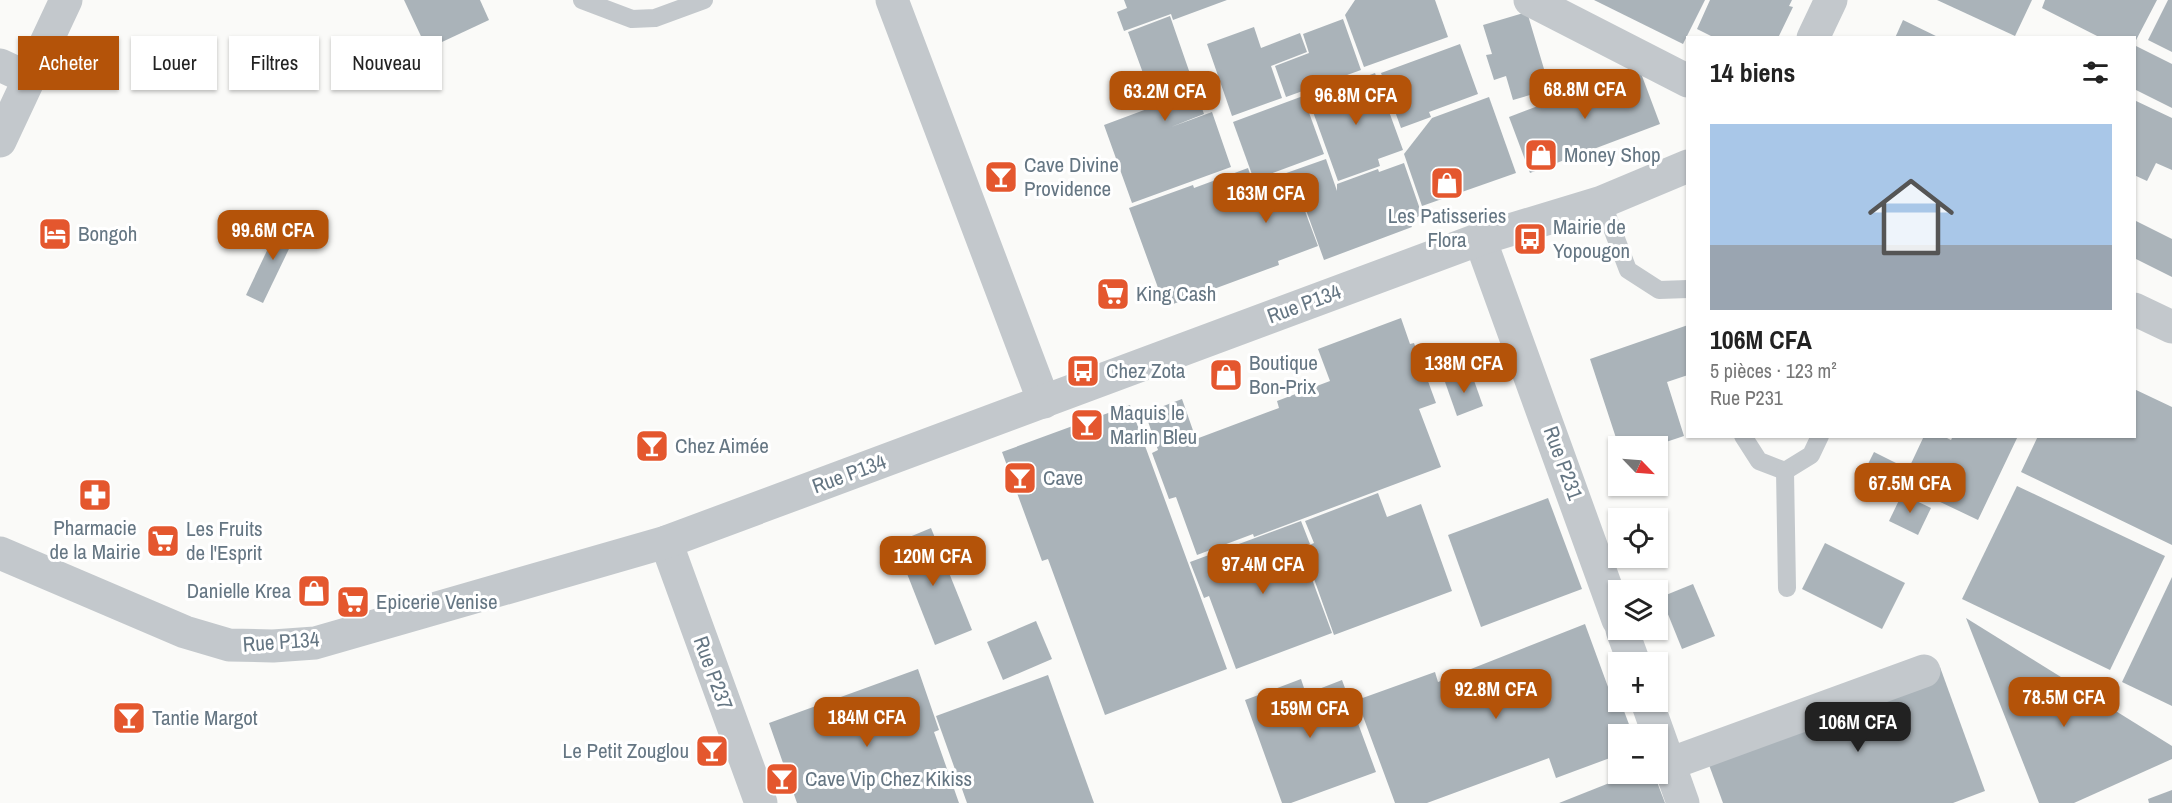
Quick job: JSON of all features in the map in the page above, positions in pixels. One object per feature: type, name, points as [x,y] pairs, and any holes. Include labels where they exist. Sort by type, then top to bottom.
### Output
[{"type":"street","points":[[0,141],[14,72],[66,0]]},
{"type":"street","points":[[892,0],[1044,402]]},
{"type":"street","points":[[1530,0],[1686,80]]},
{"type":"street","points":[[1814,36],[1831,0]]},
{"type":"street","name":"Rue P134","points":[[0,553],[185,632],[229,645],[273,646],[315,643],[666,542],[1480,239],[1602,202],[1686,167]]},
{"type":"street","name":"Rue P231","points":[[1480,239],[1608,592]]},
{"type":"street","points":[[2136,310],[2172,327]]},
{"type":"street","name":"Rue P237","points":[[666,542],[761,803]]},
{"type":"street","points":[[1669,764],[1924,671]]},
{"type":"street","points":[[1651,712],[1683,803]]},
{"type":"lane","points":[[582,0],[632,19],[655,18],[704,0]]},
{"type":"lane","points":[[1602,202],[1628,270],[1659,290],[1686,289]]},
{"type":"lane","points":[[1744,438],[1759,461],[1785,471]]},
{"type":"lane","points":[[1785,471],[1811,455],[1819,438]]},
{"type":"lane","points":[[1785,471],[1787,588]]},
{"type":"building","points":[[404,0],[480,0],[489,20],[442,42],[442,36],[421,36]]},
{"type":"building","points":[[1124,0],[1227,0],[1173,20],[1171,14],[1124,31],[1117,12],[1127,8]]},
{"type":"building","points":[[1355,0],[1435,0],[1448,37],[1364,67],[1345,15]]},
{"type":"building","points":[[1594,0],[1705,0],[1683,44]]},
{"type":"building","points":[[1710,0],[1792,0],[1789,6],[1793,7],[1779,36],[1711,36],[1697,29]]},
{"type":"building","points":[[1937,0],[2032,0],[2015,36]]},
{"type":"building","points":[[2045,0],[2157,0],[2136,40],[2136,36],[2097,36],[2042,8]]},
{"type":"building","points":[[2168,0],[2172,0],[2172,52],[2148,40]]},
{"type":"building","points":[[1527,12],[1550,89],[1513,100],[1506,76],[1494,80],[1486,55],[1492,54],[1483,25]]},
{"type":"building","points":[[1170,16],[1204,114],[1171,127],[1212,112],[1231,167],[1132,203],[1104,125],[1155,106],[1128,32]]},
{"type":"building","points":[[1343,19],[1361,70],[1286,97],[1275,66],[1309,53],[1303,34]]},
{"type":"building","points":[[1903,20],[1936,36],[1896,36]]},
{"type":"building","points":[[1254,27],[1261,48],[1300,33],[1307,52],[1271,66],[1282,98],[1232,116],[1207,44]]},
{"type":"building","points":[[1460,44],[1478,94],[1429,112],[1431,117],[1401,128],[1381,73]]},
{"type":"building","points":[[2136,46],[2172,64],[2172,108],[2136,90]]},
{"type":"building","points":[[1639,68],[1660,124],[1530,173],[1509,117]]},
{"type":"building","points":[[1375,73],[1403,150],[1378,159],[1380,166],[1338,181],[1308,98]]},
{"type":"building","points":[[1303,96],[1324,154],[1254,180],[1233,122]]},
{"type":"building","points":[[1489,97],[1516,173],[1422,206],[1404,154],[1432,118]]},
{"type":"building","points":[[2136,101],[2172,118],[2172,170],[2156,163],[2147,181],[2136,176]]},
{"type":"building","points":[[1326,159],[1337,191],[1337,184],[1378,169],[1379,172],[1404,163],[1422,215],[1409,220],[1412,227],[1324,260],[1306,210],[1318,246],[1278,261],[1279,265],[1165,307],[1129,208],[1248,168],[1257,194],[1254,196],[1255,199],[1266,196],[1261,182]]},
{"type":"building","points":[[282,219],[299,228],[263,303],[246,295]]},
{"type":"building","points":[[2136,221],[2172,239],[2172,277],[2136,259]]},
{"type":"building","points":[[1401,318],[1410,344],[1414,343],[1436,403],[1419,409],[1441,467],[1254,537],[1253,534],[1197,555],[1176,497],[1169,499],[1152,453],[1158,450],[1145,413],[1182,399],[1196,439],[1279,408],[1277,401],[1330,381],[1318,349]]},
{"type":"building","points":[[1686,326],[1686,376],[1667,382],[1684,436],[1668,441],[1668,436],[1615,436],[1590,359]]},
{"type":"building","points":[[1471,372],[1483,406],[1457,416],[1445,382]]},
{"type":"building","points":[[2136,390],[2172,407],[2172,545],[2021,472],[2037,438],[2136,438]]},
{"type":"building","points":[[1130,405],[1227,669],[1105,715],[1048,559],[1042,561],[1002,452]]},
{"type":"building","points":[[1923,438],[1951,440],[1952,438],[2017,438],[1978,520],[1915,490],[1913,494],[1900,487]]},
{"type":"building","points":[[1874,452],[1904,467],[1890,495],[1860,480]]},
{"type":"building","points":[[2017,486],[2165,556],[2110,670],[1962,599]]},
{"type":"building","points":[[1378,493],[1387,517],[1421,504],[1452,591],[1334,635],[1303,548],[1314,543],[1305,521]]},
{"type":"building","points":[[1902,494],[1931,508],[1918,535],[1889,521]]},
{"type":"building","points":[[1548,498],[1582,589],[1481,627],[1448,535]]},
{"type":"building","points":[[1301,521],[1310,544],[1300,547],[1332,633],[1236,669],[1209,596],[1204,598],[1190,562]]},
{"type":"building","points":[[931,528],[972,630],[935,645],[895,543]]},
{"type":"building","points":[[1825,543],[1905,583],[1882,629],[1802,589]]},
{"type":"building","points":[[2172,577],[2172,706],[2122,682]]},
{"type":"building","points":[[1693,584],[1715,636],[1682,649],[1668,614],[1668,594]]},
{"type":"building","points":[[1966,618],[2172,746],[2172,759],[2074,803],[2039,803]]},
{"type":"building","points":[[1036,621],[1052,659],[1003,680],[987,642]]},
{"type":"building","points":[[1585,624],[1608,687],[1608,712],[1624,712],[1629,724],[1608,724],[1608,759],[1556,778],[1549,758],[1427,803],[1395,803],[1357,700],[1435,672],[1438,682]]},
{"type":"building","points":[[1940,667],[1985,791],[1953,803],[1723,803],[1705,754]]},
{"type":"building","points":[[918,669],[939,730],[934,732],[959,803],[797,803],[769,723]]},
{"type":"building","points":[[1048,675],[1094,803],[967,803],[936,716]]},
{"type":"building","points":[[1301,679],[1306,694],[1342,680],[1376,772],[1291,803],[1282,803],[1245,700]]},
{"type":"building","points":[[1608,784],[1658,784],[1665,803],[1559,803]]},
{"type":"building","points":[[2172,790],[2172,803],[2149,803],[2148,799]]},
{"type":"place","name":"Money Shop","points":[[1541,155]]},
{"type":"place","name":"Cave Divine Providence","points":[[1001,177]]},
{"type":"place","name":"Les Patisseries Flora","points":[[1447,183]]},
{"type":"place","name":"Bongoh","points":[[55,234]]},
{"type":"place","name":"Mairie de Yopougon","points":[[1530,239]]},
{"type":"place","name":"King Cash","points":[[1113,294]]},
{"type":"place","name":"Chez Zota","points":[[1083,371]]},
{"type":"place","name":"Boutique Bon-Prix","points":[[1226,375]]},
{"type":"place","name":"Maquis le Marlin Bleu","points":[[1087,425]]},
{"type":"place","name":"Chez Aimée","points":[[652,446]]},
{"type":"place","name":"Cave","points":[[1020,478]]},
{"type":"place","name":"Pharmacie de la Mairie","points":[[95,495]]},
{"type":"place","name":"Les Fruits de l'Esprit","points":[[163,541]]},
{"type":"place","name":"Danielle Krea","points":[[314,591]]},
{"type":"place","name":"Epicerie Venise","points":[[353,602]]},
{"type":"place","name":"Tantie Margot","points":[[129,718]]},
{"type":"place","name":"Le Petit Zouglou","points":[[712,751]]},
{"type":"place","name":"Cave Vip Chez Kikiss","points":[[782,779]]}]
